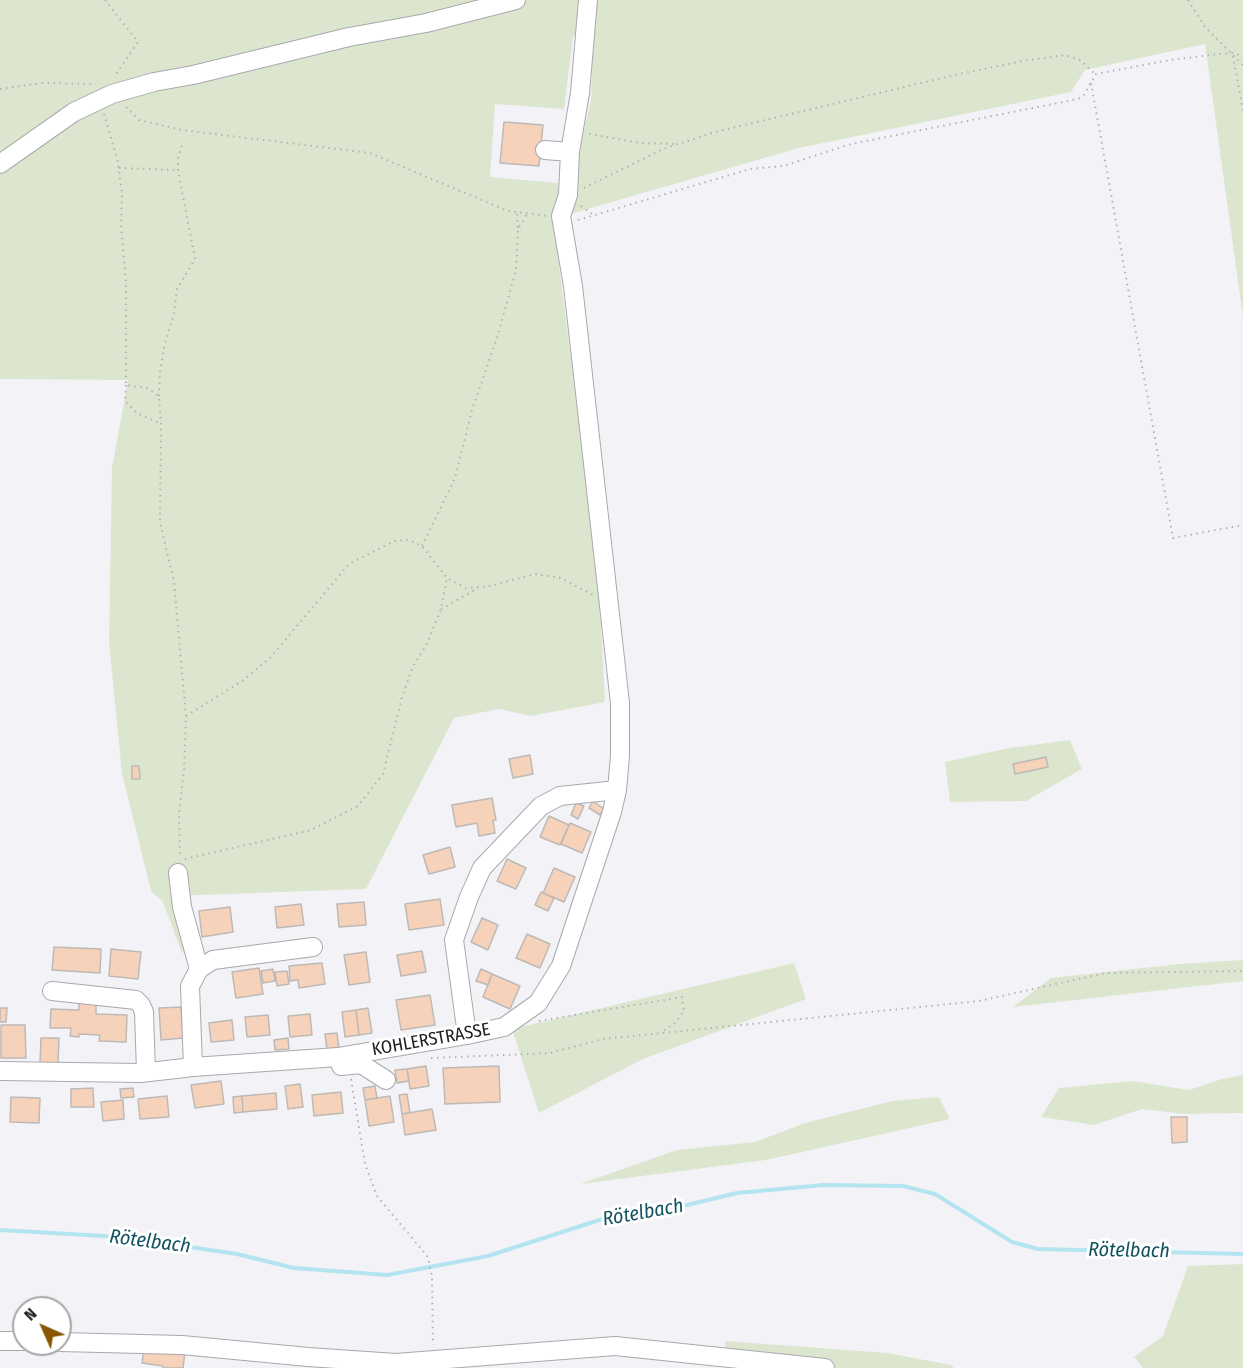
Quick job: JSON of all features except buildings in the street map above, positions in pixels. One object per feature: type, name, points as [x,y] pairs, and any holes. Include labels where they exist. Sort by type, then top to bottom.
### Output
[{"type":"street","points":[[0,164],[74,112],[106,97],[154,81],[193,75],[349,37],[426,23],[516,0]]},
{"type":"street","points":[[562,220],[580,93],[588,0]]},
{"type":"street","points":[[545,150],[570,152]]},
{"type":"street","name":"KOHLERSTRASSE","points":[[0,1071],[146,1072],[338,1057],[504,1027],[537,1003],[561,966],[612,812],[617,790],[620,756],[620,703],[573,285],[562,220]]},
{"type":"street","points":[[467,1035],[454,940],[482,868],[541,806],[560,796],[617,790]]},
{"type":"street","points":[[179,866],[182,907],[199,969]]},
{"type":"street","points":[[193,1067],[190,986],[199,969],[213,960],[313,947]]},
{"type":"street","points":[[52,991],[136,1000],[144,1012],[146,1072]]},
{"type":"street","points":[[295,1061],[322,1067],[362,1064],[386,1080]]},
{"type":"street","points":[[72,1342],[182,1345],[396,1363],[438,1362],[615,1346],[825,1368]]},
{"type":"path","points":[[105,0],[138,42],[112,80],[106,97]]},
{"type":"path","points":[[1188,0],[1205,27],[1243,65]]},
{"type":"path","points":[[1232,53],[1243,111]]},
{"type":"path","points":[[1096,74],[1170,60],[1232,53],[1243,56]]},
{"type":"path","points":[[567,195],[663,149],[715,132],[959,74],[1065,55],[1080,60],[1096,74]]},
{"type":"path","points":[[106,97],[139,120],[182,130],[370,153],[508,211],[562,220],[750,169],[783,166],[851,144],[1078,99],[1084,95],[1096,74]]},
{"type":"path","points":[[0,88],[77,82],[98,84],[106,97],[122,195],[121,224],[126,284],[126,401],[137,413],[161,424]]},
{"type":"path","points":[[1091,83],[1173,538],[1243,525]]},
{"type":"path","points":[[574,130],[594,136],[641,143],[678,144]]},
{"type":"path","points":[[182,145],[178,158],[178,170],[195,259],[177,289],[174,313],[164,348],[159,396],[160,522],[174,582],[186,717],[184,770],[179,814],[179,866],[311,830],[358,806],[382,774],[402,697],[441,609],[447,578]]},
{"type":"path","points":[[119,168],[178,170]]},
{"type":"path","points":[[422,546],[455,478],[472,410],[497,338],[516,270],[517,213]]},
{"type":"path","points":[[518,229],[527,214]]},
{"type":"path","points":[[126,385],[147,388],[159,396]]},
{"type":"path","points":[[186,717],[242,681],[270,658],[349,564],[394,541],[409,540],[422,546],[447,578],[466,588],[480,587],[535,574],[561,578],[609,604]]},
{"type":"path","points":[[441,609],[480,587]]},
{"type":"path","points":[[428,1058],[550,1053],[603,1039],[980,1000],[1106,974],[1243,971]]},
{"type":"path","points":[[537,1022],[682,997],[684,1011],[674,1024],[659,1034]]},
{"type":"path","points":[[348,1065],[365,1164],[378,1196],[428,1257],[432,1276],[432,1332],[438,1362]]},
{"type":"green space","points":[[0,0],[1243,0],[1243,317],[1205,44],[1085,70],[1071,92],[799,148],[553,219],[598,568],[605,702],[531,716],[499,709],[454,718],[366,889],[171,896],[176,923],[186,952],[182,953],[163,902],[151,891],[122,774],[109,642],[112,468],[128,380],[0,379]],"holes":[[[593,35],[591,100],[576,164],[559,204],[558,183],[490,177],[495,104],[564,109],[573,36]]]},
{"type":"green space","points":[[1070,740],[1082,769],[1026,801],[950,802],[945,762],[1009,748]]},
{"type":"green space","points":[[1243,960],[1243,981],[1013,1007],[1051,978],[1179,964]]},
{"type":"green space","points":[[794,963],[806,999],[643,1059],[539,1113],[512,1029]]},
{"type":"green space","points":[[1243,1075],[1243,1113],[1183,1114],[1142,1109],[1094,1125],[1041,1117],[1059,1088],[1132,1081],[1189,1090]]},
{"type":"green space","points":[[939,1097],[950,1119],[766,1160],[580,1184],[677,1150],[755,1142],[805,1123],[892,1101]]},
{"type":"green space","points":[[1243,1264],[1243,1368],[1143,1368],[1134,1357],[1163,1336],[1188,1266]]},
{"type":"green space","points":[[725,1341],[887,1353],[951,1365],[954,1368],[728,1368]]},
{"type":"waterway","name":"Rötelbach","points":[[0,1230],[122,1237],[237,1254],[294,1268],[387,1275],[488,1256],[621,1213],[687,1205],[737,1193],[824,1185],[903,1186],[935,1194],[1012,1242],[1038,1249],[1243,1254]]}]
